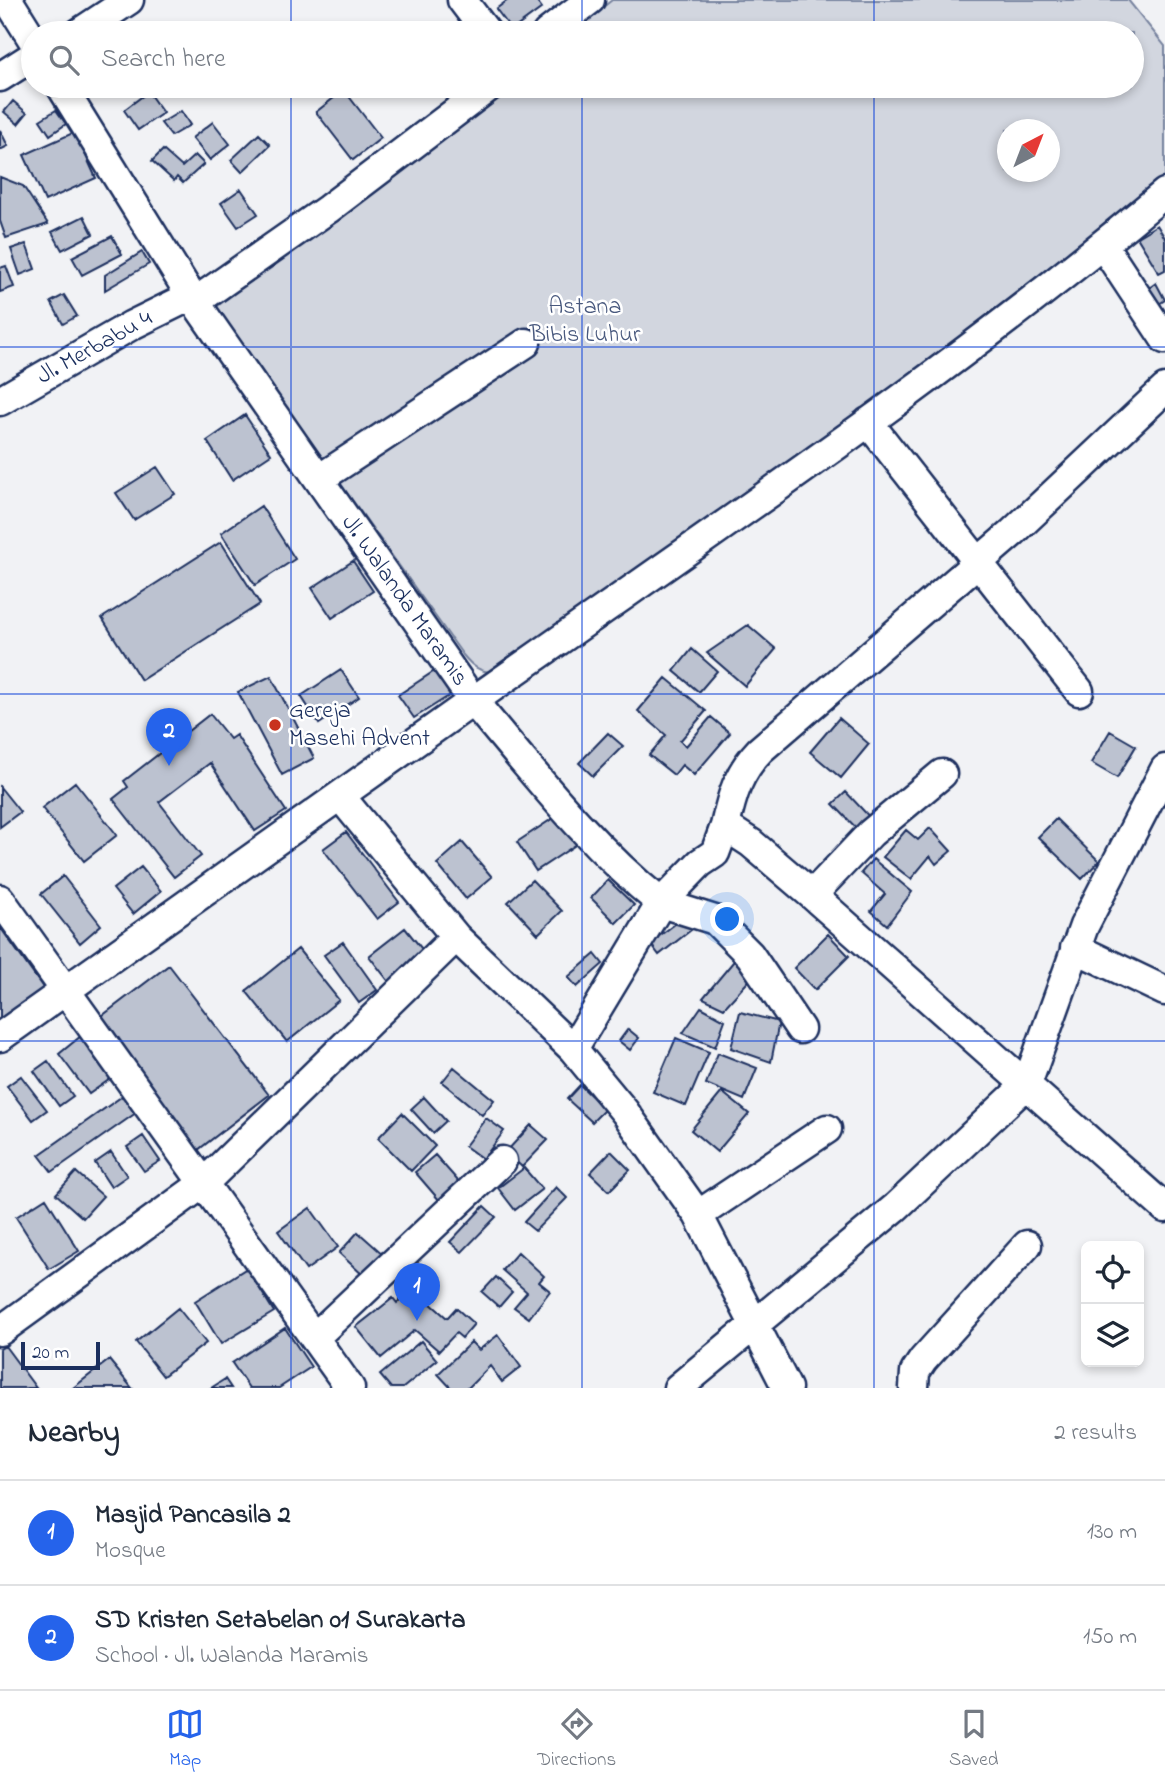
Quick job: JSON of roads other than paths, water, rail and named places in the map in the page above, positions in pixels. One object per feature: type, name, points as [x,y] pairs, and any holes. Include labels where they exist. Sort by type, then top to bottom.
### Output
[{"type":"street","points":[[8,0],[21,21]]},
{"type":"street","points":[[97,21],[129,0]]},
{"type":"street","points":[[462,0],[479,21]]},
{"type":"street","points":[[563,21],[590,0]]},
{"type":"street","points":[[0,77],[21,64]]},
{"type":"street","name":"Jl. Walanda Maramis","points":[[0,1037],[473,701],[193,299],[68,98]]},
{"type":"street","name":"Jl. Merbabu 4","points":[[2,397],[132,325],[193,299],[380,172],[475,98]]},
{"type":"street","points":[[800,1029],[750,955],[732,936],[715,920],[661,903],[616,867],[586,836],[473,701],[868,422],[1103,245],[1165,193]]},
{"type":"street","points":[[1103,245],[1165,339]]},
{"type":"street","points":[[319,478],[526,343]]},
{"type":"street","points":[[573,1049],[661,903],[700,863],[715,853],[734,788],[743,768],[760,750],[1012,533],[1165,389]]},
{"type":"street","points":[[868,422],[1079,691]]},
{"type":"street","points":[[677,1388],[896,1207],[1027,1084],[1075,948],[1165,769]]},
{"type":"street","points":[[812,894],[871,833],[942,774]]},
{"type":"street","points":[[340,796],[456,937],[573,1049],[639,1130],[698,1215],[787,1388]]},
{"type":"street","points":[[725,826],[751,843],[812,894],[1165,1208]]},
{"type":"street","points":[[0,899],[350,1388]]},
{"type":"street","points":[[0,1331],[204,1183],[456,937]]},
{"type":"street","points":[[1075,948],[1165,991]]},
{"type":"street","points":[[698,1215],[827,1129]]},
{"type":"street","points":[[314,1338],[502,1161]]},
{"type":"street","points":[[914,1388],[915,1373],[923,1360],[1027,1245]]},
{"type":"place","name":"Gereja Masehi Advent","points":[[275,725]]},
{"type":"place","name":"SD Kristen Setabelan 01 Surakarta","points":[[169,766]]},
{"type":"place","name":"Masjid Pancasila 2","points":[[417,1321]]},
{"type":"park label","name":"Astana Bibis Luhur","points":[[585,321]]}]
